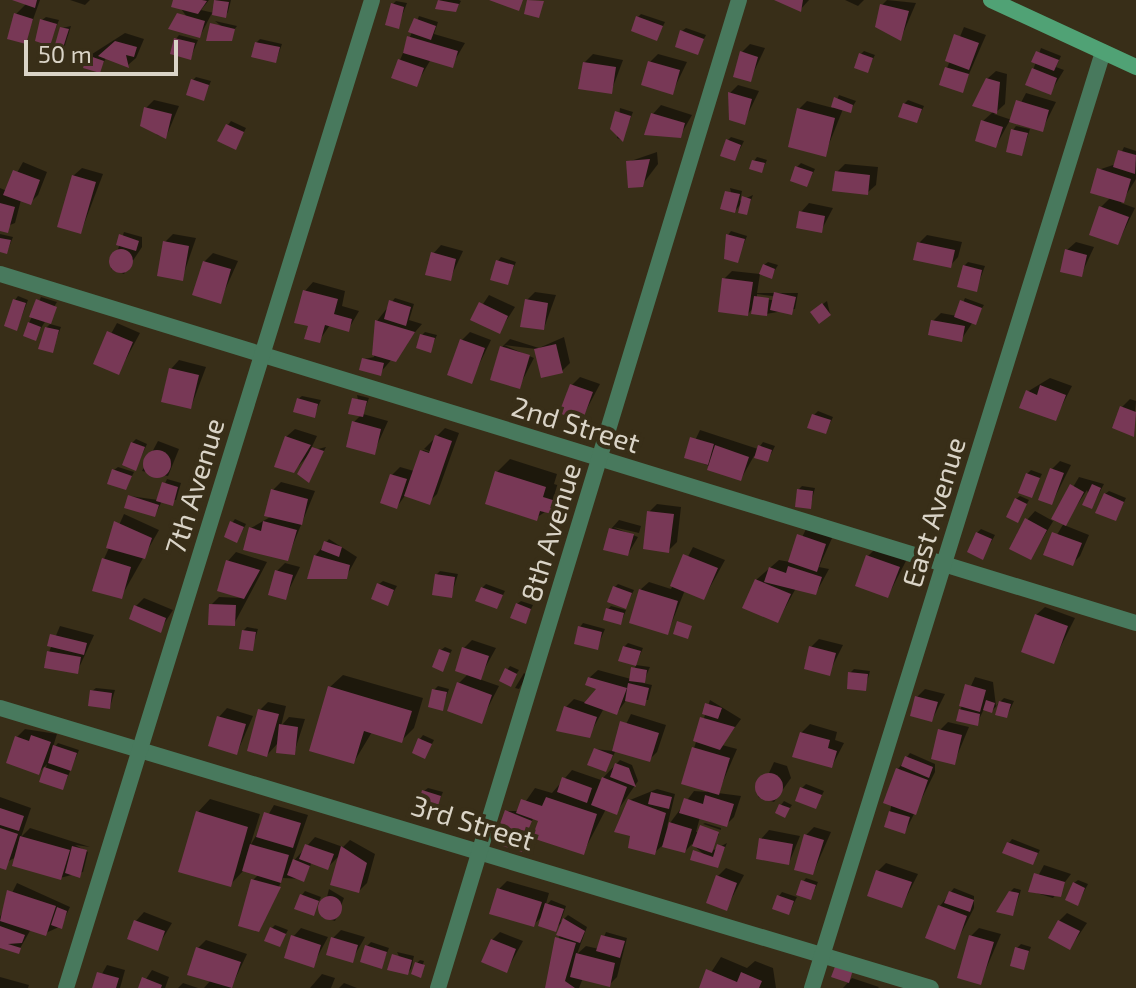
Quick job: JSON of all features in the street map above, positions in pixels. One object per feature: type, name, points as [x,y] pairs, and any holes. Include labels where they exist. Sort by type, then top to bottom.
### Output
[{"type":"street","name":"7th Avenue","points":[[66,988],[372,0]]},
{"type":"street","name":"8th Avenue","points":[[438,988],[739,0]]},
{"type":"street","points":[[991,0],[1136,67]]},
{"type":"street","name":"East Avenue","points":[[812,988],[1103,52]]},
{"type":"street","name":"2nd Street","points":[[0,274],[1136,623]]},
{"type":"street","name":"3rd Street","points":[[0,708],[931,988]]},
{"type":"building","points":[[12,0],[37,0],[35,8]]},
{"type":"building","points":[[173,0],[207,1],[198,14],[171,7]]},
{"type":"building","points":[[214,0],[229,2],[226,18],[212,15]]},
{"type":"building","points":[[438,0],[459,4],[456,12],[435,9]]},
{"type":"building","points":[[489,0],[523,0],[519,11]]},
{"type":"building","points":[[527,0],[544,1],[539,18],[524,14]]},
{"type":"building","points":[[774,0],[803,0],[801,12]]},
{"type":"building","points":[[391,3],[404,7],[399,29],[385,25]]},
{"type":"building","points":[[880,4],[909,11],[901,41],[875,27]]},
{"type":"building","points":[[14,13],[33,19],[26,44],[7,39]]},
{"type":"building","points":[[177,13],[205,21],[200,38],[168,29]]},
{"type":"building","points":[[636,16],[663,26],[657,41],[631,31]]},
{"type":"building","points":[[414,18],[436,26],[431,40],[408,32]]},
{"type":"building","points":[[40,19],[57,24],[50,46],[35,41]]},
{"type":"building","points":[[210,23],[235,29],[232,41],[206,41]]},
{"type":"building","points":[[60,27],[69,29],[62,51],[54,48]]},
{"type":"building","points":[[680,30],[704,39],[698,55],[675,47]]},
{"type":"building","points":[[954,34],[979,43],[969,70],[945,61]]},
{"type":"building","points":[[407,36],[458,51],[453,68],[403,53]]},
{"type":"building","points":[[174,38],[195,43],[191,60],[170,54]]},
{"type":"building","points":[[115,41],[137,47],[134,57],[126,55],[129,68],[98,56]]},
{"type":"building","points":[[255,42],[280,47],[276,63],[251,57]]},
{"type":"building","points":[[740,51],[758,57],[751,82],[733,77]]},
{"type":"building","points":[[1036,51],[1059,60],[1054,71],[1031,62]]},
{"type":"building","points":[[859,53],[873,58],[868,73],[854,68]]},
{"type":"building","points":[[87,55],[104,61],[100,73],[83,68]]},
{"type":"building","points":[[398,59],[424,68],[417,87],[391,78]]},
{"type":"building","points":[[648,61],[680,70],[673,95],[641,85]]},
{"type":"building","points":[[583,62],[616,67],[612,94],[578,89]]},
{"type":"building","points":[[945,67],[969,74],[963,93],[939,85]]},
{"type":"building","points":[[1032,68],[1057,78],[1051,95],[1025,85]]},
{"type":"building","points":[[986,78],[1000,82],[997,114],[972,106]]},
{"type":"building","points":[[191,79],[209,85],[204,101],[186,95]]},
{"type":"building","points":[[728,92],[752,99],[745,125],[729,120]]},
{"type":"building","points":[[834,97],[853,105],[851,113],[831,107]]},
{"type":"building","points":[[1016,100],[1049,110],[1043,132],[1009,122]]},
{"type":"building","points":[[903,103],[922,109],[917,123],[898,117]]},
{"type":"building","points":[[144,107],[172,114],[166,139],[140,126]]},
{"type":"building","points":[[797,108],[835,118],[826,157],[788,147]]},
{"type":"building","points":[[615,111],[631,116],[623,142],[610,129]]},
{"type":"building","points":[[651,113],[685,123],[681,138],[644,135]]},
{"type":"building","points":[[981,120],[1003,127],[996,148],[975,141]]},
{"type":"building","points":[[226,124],[244,132],[236,150],[217,141]]},
{"type":"building","points":[[1011,129],[1028,133],[1022,156],[1006,152]]},
{"type":"building","points":[[726,139],[741,145],[735,161],[720,156]]},
{"type":"building","points":[[1118,150],[1136,155],[1135,174],[1113,167]]},
{"type":"building","points":[[650,159],[643,187],[628,188],[626,161]]},
{"type":"building","points":[[752,160],[765,163],[762,173],[749,169]]},
{"type":"building","points":[[795,166],[813,172],[807,187],[790,181]]},
{"type":"building","points":[[1097,168],[1131,179],[1124,203],[1090,193]]},
{"type":"building","points":[[13,170],[40,180],[31,205],[3,195]]},
{"type":"building","points":[[835,171],[870,175],[868,195],[832,191]]},
{"type":"building","points":[[72,175],[96,182],[81,234],[57,227]]},
{"type":"building","points":[[725,191],[740,194],[735,213],[720,209]]},
{"type":"building","points":[[742,196],[751,199],[747,215],[738,213]]},
{"type":"building","points":[[0,203],[15,207],[8,233],[0,231]]},
{"type":"building","points":[[1099,206],[1129,217],[1118,245],[1089,235]]},
{"type":"building","points":[[799,211],[825,216],[822,233],[796,228]]},
{"type":"building","points":[[119,234],[139,241],[136,251],[116,245]]},
{"type":"building","points":[[726,234],[745,239],[738,263],[724,259]]},
{"type":"building","points":[[0,238],[11,240],[7,254],[0,252]]},
{"type":"building","points":[[163,241],[189,246],[183,281],[157,276]]},
{"type":"building","points":[[917,242],[955,250],[951,268],[913,260]]},
{"type":"building","points":[[116,249],[126,249],[133,256],[133,266],[126,273],[116,273],[109,266],[109,256]]},
{"type":"building","points":[[1065,249],[1087,255],[1082,277],[1060,272]]},
{"type":"building","points":[[431,252],[456,259],[451,281],[425,275]]},
{"type":"building","points":[[496,260],[514,265],[508,285],[490,280]]},
{"type":"building","points":[[203,261],[231,269],[221,304],[192,295]]},
{"type":"building","points":[[763,264],[775,269],[772,279],[759,274]]},
{"type":"building","points":[[963,265],[982,270],[977,292],[957,287]]},
{"type":"building","points":[[722,278],[753,282],[748,316],[718,312]]},
{"type":"building","points":[[303,290],[338,299],[334,314],[352,319],[349,332],[325,325],[320,343],[304,339],[308,326],[294,323]]},
{"type":"building","points":[[774,292],[796,297],[792,315],[770,310]]},
{"type":"building","points":[[754,296],[769,298],[767,316],[751,314]]},
{"type":"building","points":[[13,299],[26,303],[17,331],[4,326]]},
{"type":"building","points":[[36,299],[57,307],[51,324],[29,317]]},
{"type":"building","points":[[525,299],[548,303],[544,330],[520,327]]},
{"type":"building","points":[[389,300],[411,307],[406,326],[384,319]]},
{"type":"building","points":[[960,300],[982,308],[976,325],[954,317]]},
{"type":"building","points":[[479,302],[508,316],[500,334],[470,320]]},
{"type":"building","points":[[822,303],[831,315],[819,324],[810,312]]},
{"type":"building","points":[[375,320],[415,332],[396,362],[372,355]]},
{"type":"building","points":[[931,320],[965,326],[962,342],[928,335]]},
{"type":"building","points":[[28,322],[41,327],[36,341],[23,336]]},
{"type":"building","points":[[45,327],[59,330],[53,353],[38,349]]},
{"type":"building","points":[[107,331],[133,342],[119,375],[93,364]]},
{"type":"building","points":[[420,334],[435,338],[431,353],[416,348]]},
{"type":"building","points":[[460,339],[485,348],[472,384],[447,375]]},
{"type":"building","points":[[556,344],[563,373],[541,378],[534,349]]},
{"type":"building","points":[[500,346],[530,355],[520,389],[490,380]]},
{"type":"building","points":[[362,358],[384,363],[381,376],[359,370]]},
{"type":"building","points":[[169,368],[199,375],[191,409],[161,402]]},
{"type":"building","points":[[570,384],[593,392],[582,422],[559,413]]},
{"type":"building","points":[[1040,385],[1066,395],[1056,421],[1019,408],[1026,390],[1037,395]]},
{"type":"building","points":[[297,398],[318,404],[315,418],[293,412]]},
{"type":"building","points":[[352,398],[367,401],[363,417],[348,414]]},
{"type":"building","points":[[1120,406],[1136,412],[1134,437],[1112,428]]},
{"type":"building","points":[[812,414],[831,420],[826,434],[807,428]]},
{"type":"building","points":[[352,421],[381,429],[375,455],[346,447]]},
{"type":"building","points":[[435,435],[452,441],[430,505],[404,496],[420,450],[429,453]]},
{"type":"building","points":[[285,436],[311,445],[294,473],[274,467]]},
{"type":"building","points":[[690,437],[714,444],[708,465],[684,458]]},
{"type":"building","points":[[131,442],[145,447],[136,471],[122,465]]},
{"type":"building","points":[[715,445],[749,457],[741,481],[707,470]]},
{"type":"building","points":[[758,445],[772,450],[768,462],[754,458]]},
{"type":"building","points":[[312,447],[324,451],[309,483],[297,474]]},
{"type":"building","points":[[157,450],[167,454],[171,464],[167,474],[157,478],[147,474],[143,464],[147,454]]},
{"type":"building","points":[[1050,468],[1064,473],[1052,505],[1038,500]]},
{"type":"building","points":[[112,469],[132,476],[126,490],[107,484]]},
{"type":"building","points":[[495,471],[546,487],[543,497],[556,501],[552,514],[540,511],[537,521],[485,504]]},
{"type":"building","points":[[1026,473],[1040,478],[1032,498],[1018,493]]},
{"type":"building","points":[[390,474],[407,479],[397,509],[380,503]]},
{"type":"building","points":[[162,482],[178,487],[173,506],[156,501]]},
{"type":"building","points":[[1070,484],[1084,492],[1066,526],[1051,519]]},
{"type":"building","points":[[1092,484],[1101,488],[1092,509],[1082,505]]},
{"type":"building","points":[[271,489],[308,499],[302,525],[264,516]]},
{"type":"building","points":[[797,489],[813,491],[811,509],[795,507]]},
{"type":"building","points":[[1104,493],[1124,502],[1116,521],[1095,513]]},
{"type":"building","points":[[128,495],[159,505],[155,517],[124,508]]},
{"type":"building","points":[[1015,498],[1027,504],[1018,523],[1006,517]]},
{"type":"building","points":[[647,511],[674,514],[669,553],[643,549]]},
{"type":"building","points":[[1025,518],[1047,530],[1031,560],[1009,549]]},
{"type":"building","points":[[176,520],[184,522],[179,537],[171,534]]},
{"type":"building","points":[[114,521],[152,538],[145,559],[106,548]]},
{"type":"building","points":[[230,521],[244,527],[237,543],[224,537]]},
{"type":"building","points":[[263,521],[297,530],[288,561],[243,550],[249,527],[261,531]]},
{"type":"building","points":[[609,528],[634,534],[628,556],[603,550]]},
{"type":"building","points":[[976,532],[992,539],[983,560],[967,552]]},
{"type":"building","points":[[1052,532],[1082,543],[1073,566],[1043,555]]},
{"type":"building","points":[[797,534],[826,544],[817,572],[788,562]]},
{"type":"building","points":[[324,541],[342,547],[339,557],[321,550]]},
{"type":"building","points":[[683,554],[718,568],[704,600],[670,586]]},
{"type":"building","points":[[314,555],[350,565],[347,579],[307,579]]},
{"type":"building","points":[[866,555],[900,567],[888,598],[855,586]]},
{"type":"building","points":[[102,558],[131,567],[122,599],[92,591]]},
{"type":"building","points":[[226,560],[260,570],[244,599],[217,591]]},
{"type":"building","points":[[788,566],[822,577],[816,595],[764,582],[769,567],[786,573]]},
{"type":"building","points":[[275,570],[293,575],[286,600],[268,595]]},
{"type":"building","points":[[435,574],[455,577],[452,598],[432,595]]},
{"type":"building","points":[[755,579],[791,594],[778,623],[742,608]]},
{"type":"building","points":[[377,583],[394,590],[388,606],[371,599]]},
{"type":"building","points":[[613,586],[632,593],[626,609],[607,602]]},
{"type":"building","points":[[481,587],[503,595],[497,609],[475,601]]},
{"type":"building","points":[[639,589],[678,601],[668,635],[629,623]]},
{"type":"building","points":[[516,603],[531,609],[526,624],[510,618]]},
{"type":"building","points":[[209,604],[236,605],[235,626],[208,625]]},
{"type":"building","points":[[134,605],[166,618],[161,633],[129,619]]},
{"type":"building","points":[[606,608],[624,613],[621,625],[603,620]]},
{"type":"building","points":[[1035,614],[1068,626],[1054,664],[1021,652]]},
{"type":"building","points":[[677,621],[692,626],[688,639],[673,634]]},
{"type":"building","points":[[578,626],[602,632],[598,650],[574,644]]},
{"type":"building","points":[[242,630],[256,632],[253,651],[239,649]]},
{"type":"building","points":[[50,634],[87,643],[84,655],[47,646]]},
{"type":"building","points":[[623,646],[641,651],[636,666],[618,661]]},
{"type":"building","points":[[809,646],[836,653],[830,676],[804,669]]},
{"type":"building","points":[[462,647],[489,656],[481,680],[455,671]]},
{"type":"building","points":[[439,649],[450,653],[443,672],[432,667]]},
{"type":"building","points":[[47,651],[81,657],[78,674],[44,668]]},
{"type":"building","points":[[631,667],[647,670],[645,683],[629,681]]},
{"type":"building","points":[[505,668],[517,674],[511,687],[499,681]]},
{"type":"building","points":[[848,672],[868,674],[866,691],[847,689]]},
{"type":"building","points":[[588,677],[627,688],[617,715],[584,703],[596,689],[585,685]]},
{"type":"building","points":[[457,682],[492,695],[482,724],[447,711]]},
{"type":"building","points":[[628,683],[649,688],[645,706],[625,701]]},
{"type":"building","points":[[965,684],[986,690],[980,712],[959,706]]},
{"type":"building","points":[[328,686],[412,711],[402,743],[364,731],[354,764],[309,751]]},
{"type":"building","points":[[432,689],[447,692],[443,711],[428,707]]},
{"type":"building","points":[[90,690],[112,693],[110,709],[88,706]]},
{"type":"building","points":[[915,696],[938,702],[932,722],[910,716]]},
{"type":"building","points":[[986,700],[995,703],[992,713],[983,710]]},
{"type":"building","points":[[999,701],[1011,704],[1007,718],[995,715]]},
{"type":"building","points":[[705,703],[722,708],[718,719],[702,714]]},
{"type":"building","points":[[564,706],[597,717],[590,738],[556,731]]},
{"type":"building","points":[[258,709],[279,714],[267,757],[247,751]]},
{"type":"building","points":[[959,709],[980,714],[978,726],[956,721]]},
{"type":"building","points":[[217,716],[246,724],[237,755],[208,746]]},
{"type":"building","points":[[700,717],[735,727],[720,750],[693,741]]},
{"type":"building","points":[[620,721],[659,733],[650,762],[612,751]]},
{"type":"building","points":[[279,724],[298,727],[295,755],[276,753]]},
{"type":"building","points":[[938,729],[962,735],[955,765],[931,759]]},
{"type":"building","points":[[800,732],[830,740],[828,748],[837,751],[832,768],[792,757]]},
{"type":"building","points":[[31,735],[51,742],[39,775],[6,763],[15,736],[29,741]]},
{"type":"building","points":[[418,738],[432,744],[425,759],[412,753]]},
{"type":"building","points":[[53,745],[77,753],[71,771],[48,763]]},
{"type":"building","points":[[692,747],[730,758],[719,795],[681,784]]},
{"type":"building","points":[[594,748],[613,755],[606,772],[587,765]]},
{"type":"building","points":[[905,756],[933,767],[929,778],[901,766]]},
{"type":"building","points":[[615,763],[629,768],[636,787],[610,777]]},
{"type":"building","points":[[44,767],[68,775],[63,790],[39,782]]},
{"type":"building","points":[[896,768],[928,780],[916,815],[883,803]]},
{"type":"building","points":[[769,773],[779,777],[783,787],[779,797],[769,801],[759,797],[755,787],[759,777]]},
{"type":"building","points":[[562,777],[592,788],[587,803],[557,792]]},
{"type":"building","points":[[602,777],[627,787],[617,815],[591,805]]},
{"type":"building","points":[[800,787],[822,795],[816,809],[795,801]]},
{"type":"building","points":[[422,790],[441,796],[435,816],[417,810]]},
{"type":"building","points":[[651,792],[672,797],[669,809],[648,804]]},
{"type":"building","points":[[705,795],[734,804],[727,827],[679,813],[684,798],[703,804]]},
{"type":"building","points":[[546,797],[597,814],[584,855],[532,838],[538,821],[516,813],[521,799],[542,806]]},
{"type":"building","points":[[628,799],[666,813],[655,855],[628,848],[630,836],[614,832]]},
{"type":"building","points":[[779,804],[790,808],[785,818],[775,813]]},
{"type":"building","points":[[0,808],[24,816],[19,831],[0,825]]},
{"type":"building","points":[[505,810],[532,821],[526,835],[500,824]]},
{"type":"building","points":[[196,811],[248,827],[231,887],[178,872]]},
{"type":"building","points":[[889,811],[910,817],[905,834],[884,827]]},
{"type":"building","points":[[264,812],[301,823],[293,848],[256,837]]},
{"type":"building","points":[[669,822],[692,829],[685,853],[662,847]]},
{"type":"building","points":[[700,825],[719,832],[712,853],[692,846]]},
{"type":"building","points":[[0,828],[18,834],[6,870],[0,868]]},
{"type":"building","points":[[503,830],[530,838],[526,853],[499,845]]},
{"type":"building","points":[[804,834],[824,840],[813,875],[794,870]]},
{"type":"building","points":[[20,836],[70,850],[61,880],[12,866]]},
{"type":"building","points":[[759,838],[793,844],[789,865],[756,859]]},
{"type":"building","points":[[1007,842],[1038,853],[1033,865],[1002,853]]},
{"type":"building","points":[[250,844],[289,855],[281,883],[242,871]]},
{"type":"building","points":[[305,844],[334,854],[328,870],[299,859]]},
{"type":"building","points":[[717,844],[725,847],[718,868],[690,860],[693,850],[713,857]]},
{"type":"building","points":[[72,846],[87,850],[80,878],[65,873]]},
{"type":"building","points":[[341,846],[367,863],[359,893],[330,885]]},
{"type":"building","points":[[293,859],[310,866],[304,882],[287,875]]},
{"type":"building","points":[[876,870],[912,882],[902,908],[867,896]]},
{"type":"building","points":[[1034,873],[1065,882],[1061,897],[1028,892]]},
{"type":"building","points":[[716,875],[737,883],[727,911],[706,903]]},
{"type":"building","points":[[251,879],[281,887],[259,932],[238,926]]},
{"type":"building","points":[[801,880],[816,885],[811,900],[796,895]]},
{"type":"building","points":[[1073,882],[1085,888],[1078,906],[1065,900]]},
{"type":"building","points":[[497,888],[542,902],[534,927],[489,914]]},
{"type":"building","points":[[7,890],[56,906],[46,936],[0,921]]},
{"type":"building","points":[[949,891],[974,900],[970,912],[944,903]]},
{"type":"building","points":[[1009,891],[1019,893],[1013,916],[996,912]]},
{"type":"building","points":[[300,894],[319,901],[314,916],[294,909]]},
{"type":"building","points":[[777,895],[794,901],[789,915],[772,909]]},
{"type":"building","points":[[330,896],[339,899],[342,908],[339,917],[330,920],[321,917],[318,908],[321,899]]},
{"type":"building","points":[[545,903],[564,909],[556,932],[538,926]]},
{"type":"building","points":[[938,905],[967,916],[955,950],[925,938]]},
{"type":"building","points":[[57,907],[67,911],[62,929],[51,925]]},
{"type":"building","points":[[563,918],[585,931],[580,943],[556,935]]},
{"type":"building","points":[[134,920],[165,931],[158,951],[127,939]]},
{"type":"building","points":[[1058,920],[1080,931],[1070,950],[1048,938]]},
{"type":"building","points":[[0,926],[25,935],[22,943],[8,944],[21,948],[19,954],[0,948]]},
{"type":"building","points":[[270,927],[286,934],[280,947],[264,941]]},
{"type":"building","points":[[291,935],[321,945],[314,968],[284,958]]},
{"type":"building","points":[[601,935],[625,941],[620,958],[596,951]]},
{"type":"building","points":[[969,935],[994,942],[981,985],[957,978]]},
{"type":"building","points":[[331,937],[358,945],[353,963],[326,955]]},
{"type":"building","points":[[555,937],[576,943],[565,981],[575,988],[545,988]]},
{"type":"building","points":[[491,939],[516,949],[507,973],[481,962]]},
{"type":"building","points":[[365,945],[387,952],[382,969],[360,962]]},
{"type":"building","points":[[196,947],[241,962],[232,988],[187,975]]},
{"type":"building","points":[[1015,947],[1029,951],[1024,970],[1010,966]]},
{"type":"building","points":[[576,953],[615,963],[610,987],[570,977]]},
{"type":"building","points":[[392,954],[412,960],[408,975],[387,970]]},
{"type":"building","points":[[415,962],[425,965],[421,978],[411,974]]},
{"type":"building","points":[[836,964],[853,970],[849,983],[831,977]]},
{"type":"building","points":[[706,969],[737,982],[741,972],[762,981],[759,988],[699,988]]},
{"type":"building","points":[[97,972],[119,978],[116,988],[92,988]]},
{"type":"building","points":[[142,977],[162,985],[161,988],[138,988]]}]
